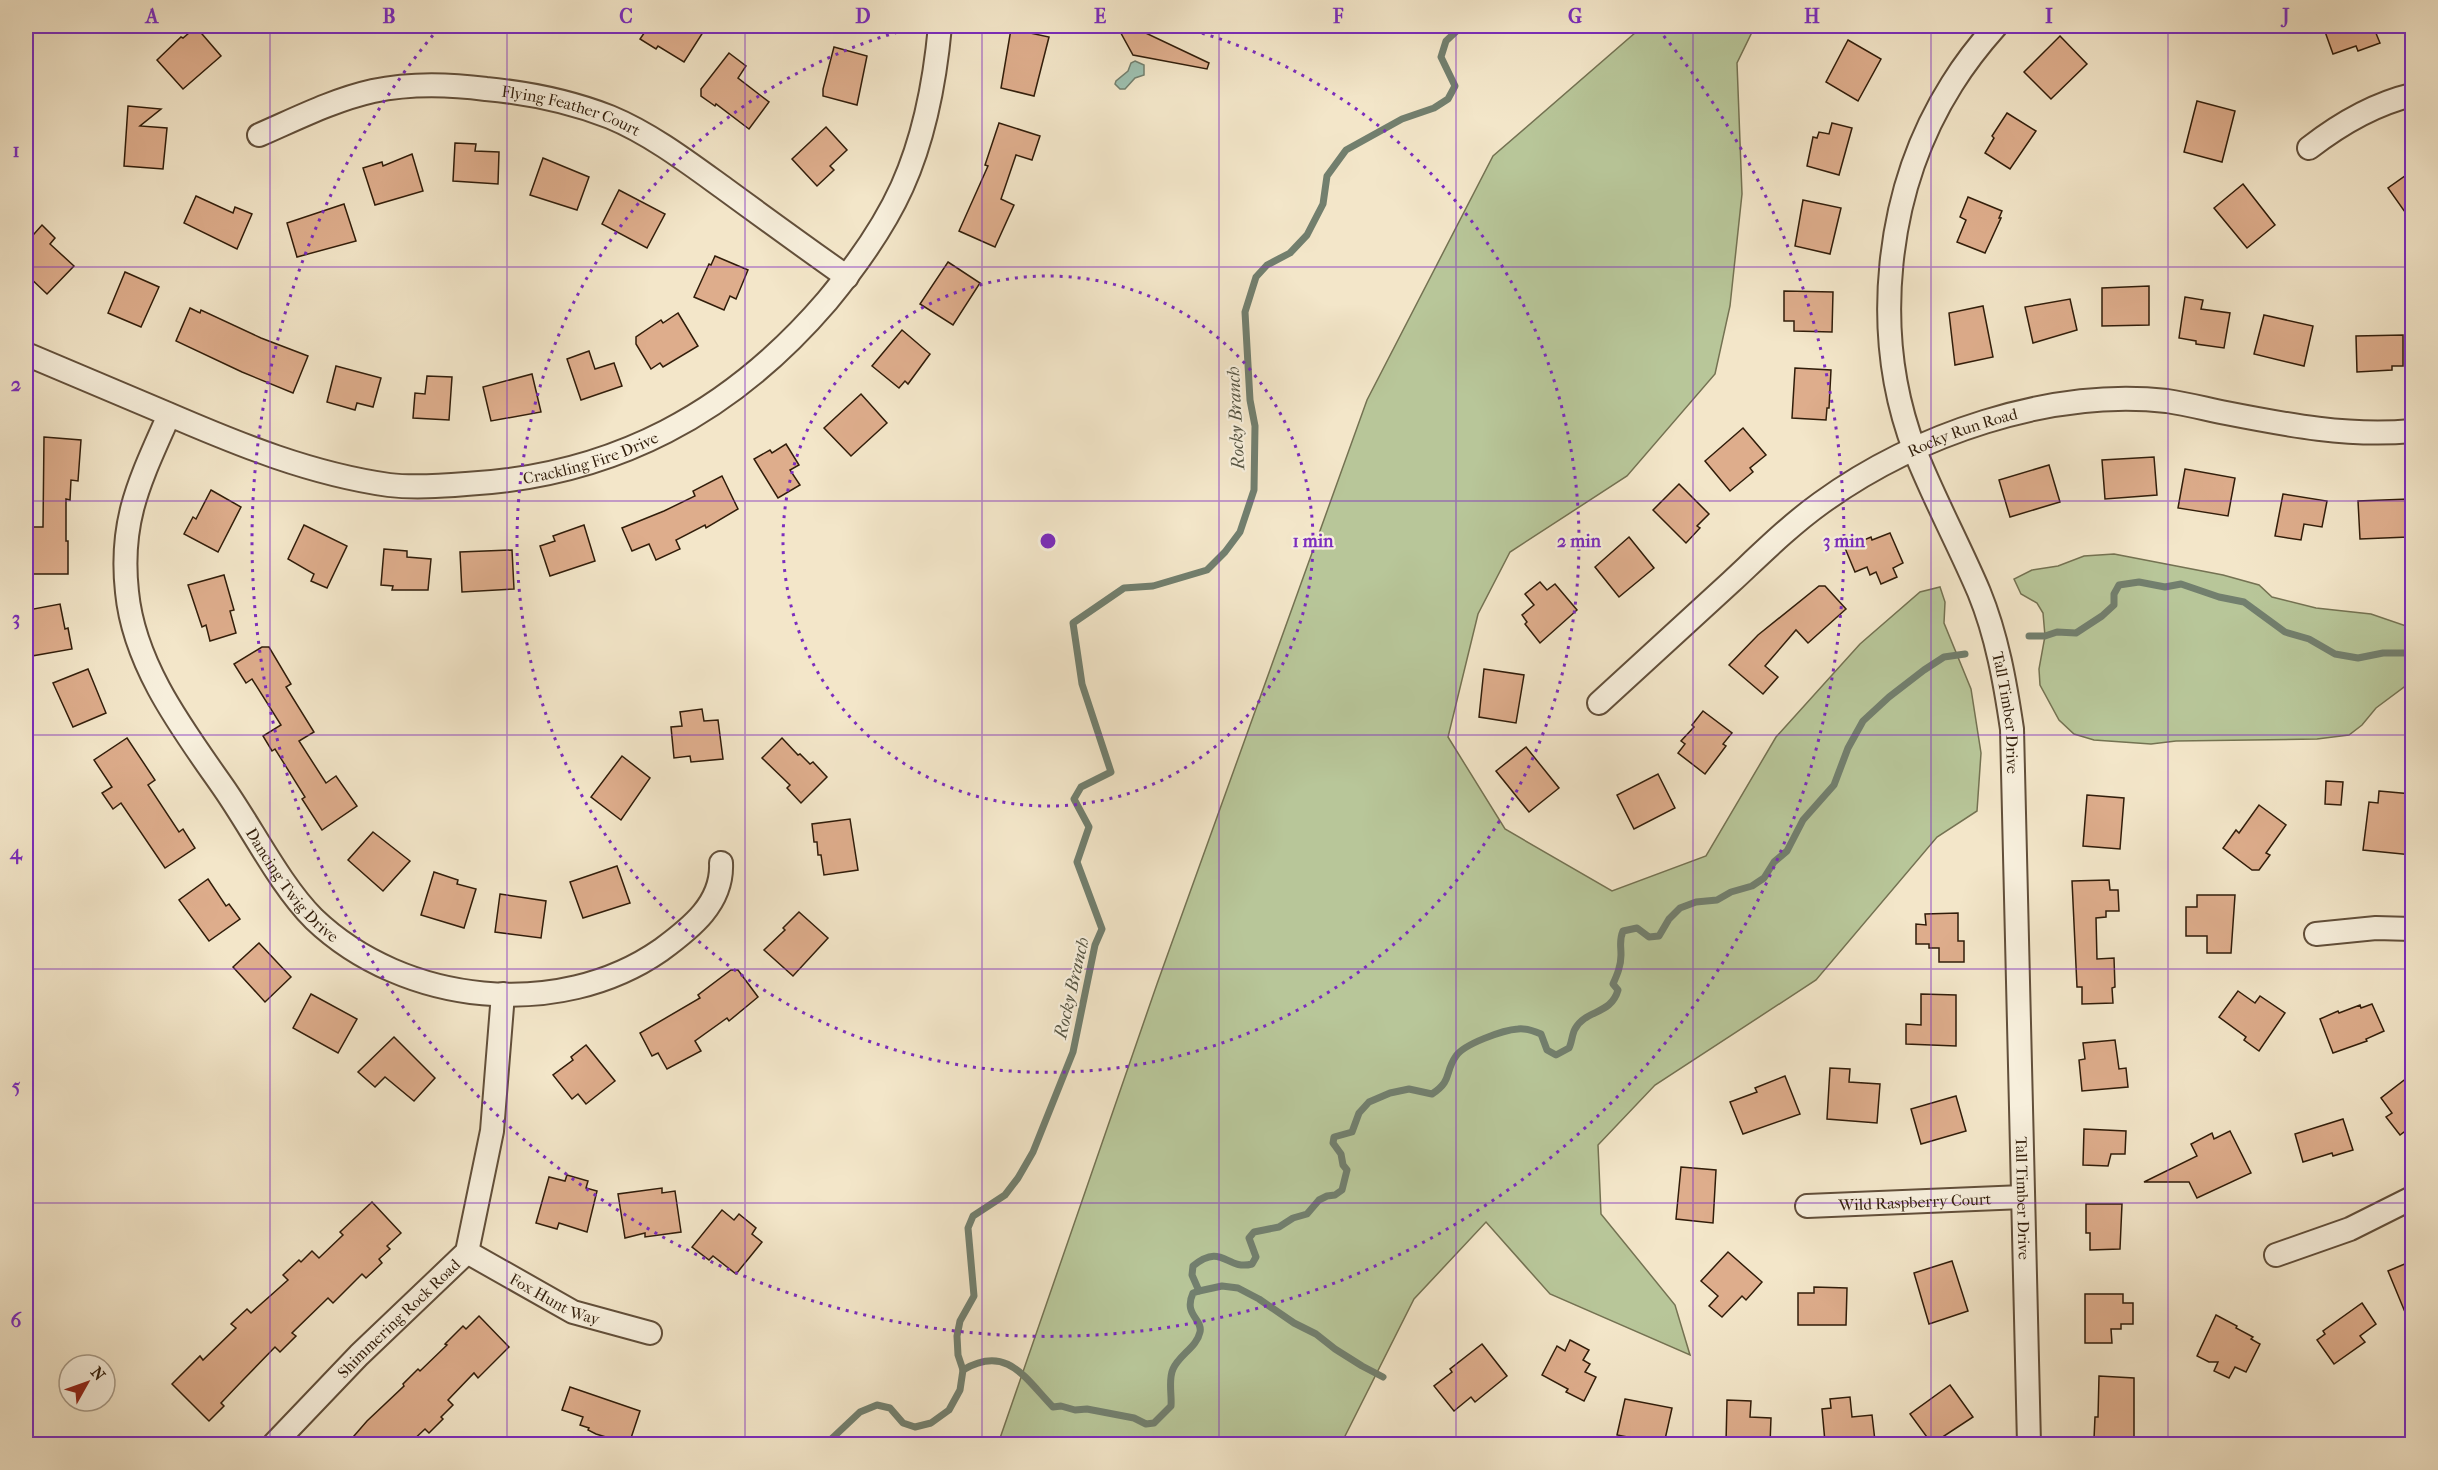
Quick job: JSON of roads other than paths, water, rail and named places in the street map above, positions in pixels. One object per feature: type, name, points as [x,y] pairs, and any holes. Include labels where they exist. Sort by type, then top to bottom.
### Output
[{"type":"street","name":"Crackling Fire Drive","points":[[26,354],[272,457],[331,474],[391,485],[435,486],[490,483],[545,475],[619,453],[659,435],[744,384],[807,324],[847,277],[886,218],[903,185],[919,142],[931,97],[940,26]]},
{"type":"street","name":"Tall Timber Drive","points":[[1996,26],[1972,54],[1951,86],[1929,128],[1912,172],[1893,252],[1889,304],[1890,356],[1914,449],[1979,592],[1992,630],[2005,679],[2012,729],[2029,1444]]},
{"type":"street","name":"Flying Feather Court","points":[[259,135],[336,102],[374,91],[414,85],[454,85],[528,93],[570,103],[611,118],[642,134],[694,167],[847,277]]},
{"type":"street","points":[[2309,148],[2333,129],[2366,111],[2412,95]]},
{"type":"street","name":"Rocky Run Road","points":[[1599,703],[1780,537],[1821,503],[1866,474],[1914,449],[1959,430],[2000,417],[2052,406],[2104,400],[2166,401],[2297,427],[2347,432],[2412,431]]},
{"type":"street","name":"Dancing Twig Drive","points":[[169,415],[135,495],[128,523],[125,559],[127,594],[136,636],[158,686],[184,730],[246,820],[289,889],[313,917],[334,936],[364,957],[398,973],[435,985],[502,994],[539,993],[580,988],[614,976],[647,959],[677,938],[712,903],[719,887],[721,863]]},
{"type":"street","points":[[2316,934],[2376,928],[2412,929]]},
{"type":"street","name":"Shimmering Rock Road","points":[[274,1444],[359,1355],[467,1252],[492,1131],[502,994]]},
{"type":"street","name":"Wild Raspberry Court","points":[[1807,1206],[2024,1197]]},
{"type":"street","points":[[2276,1255],[2350,1229],[2412,1198]]},
{"type":"street","name":"Fox Hunt Way","points":[[467,1252],[573,1312],[650,1333]]},
{"type":"waterway","name":"Rocky Branch","points":[[826,1444],[860,1412],[877,1405],[890,1408],[903,1423],[915,1427],[931,1423],[949,1410],[960,1390],[963,1370],[958,1355],[957,1336],[960,1321],[974,1296],[968,1228],[973,1216],[1005,1195],[1018,1178],[1033,1152],[1073,1052],[1095,945],[1102,929],[1077,862],[1089,827],[1074,799],[1081,787],[1111,772],[1082,684],[1073,623],[1124,588],[1153,586],[1207,570],[1240,532],[1254,490],[1255,426],[1250,400],[1245,312],[1256,277],[1267,265],[1290,253],[1307,235],[1323,204],[1327,176],[1346,150],[1402,119],[1434,108],[1448,99],[1455,86],[1441,57],[1446,41],[1462,26]]},
{"type":"waterway","points":[[2029,636],[2045,636],[2057,632],[2076,633],[2114,605],[2114,594],[2119,585],[2139,582],[2165,587],[2181,584],[2219,597],[2244,602],[2285,632],[2309,639],[2335,654],[2358,658],[2383,653],[2412,655]]},
{"type":"waterway","points":[[963,1370],[978,1363],[992,1361],[1003,1363],[1024,1376],[1053,1407],[1087,1409],[1134,1418],[1146,1424],[1154,1423],[1171,1406],[1170,1382],[1173,1369],[1195,1342],[1200,1332],[1199,1324],[1190,1307],[1193,1293],[1199,1291],[1192,1275],[1193,1266],[1211,1257],[1218,1257],[1236,1264],[1252,1264],[1256,1257],[1249,1238],[1254,1232],[1279,1227],[1293,1218],[1307,1214],[1319,1200],[1342,1190],[1347,1170],[1343,1165],[1341,1154],[1333,1143],[1334,1137],[1352,1132],[1359,1113],[1369,1102],[1390,1093],[1409,1089],[1432,1094],[1443,1085],[1452,1062],[1460,1051],[1484,1038],[1503,1032],[1524,1029],[1541,1034],[1547,1050],[1556,1055],[1569,1048],[1574,1031],[1580,1023],[1610,1004],[1615,998],[1618,990],[1613,984],[1620,963],[1623,931],[1637,928],[1649,937],[1659,936],[1669,919],[1680,908],[1696,902],[1717,900],[1731,892],[1752,886],[1764,878],[1774,862],[1787,851],[1803,820],[1834,785],[1848,748],[1863,721],[1924,670],[1944,657],[1965,654]]},
{"type":"waterway","points":[[1199,1291],[1222,1286],[1238,1288],[1383,1377]]}]
